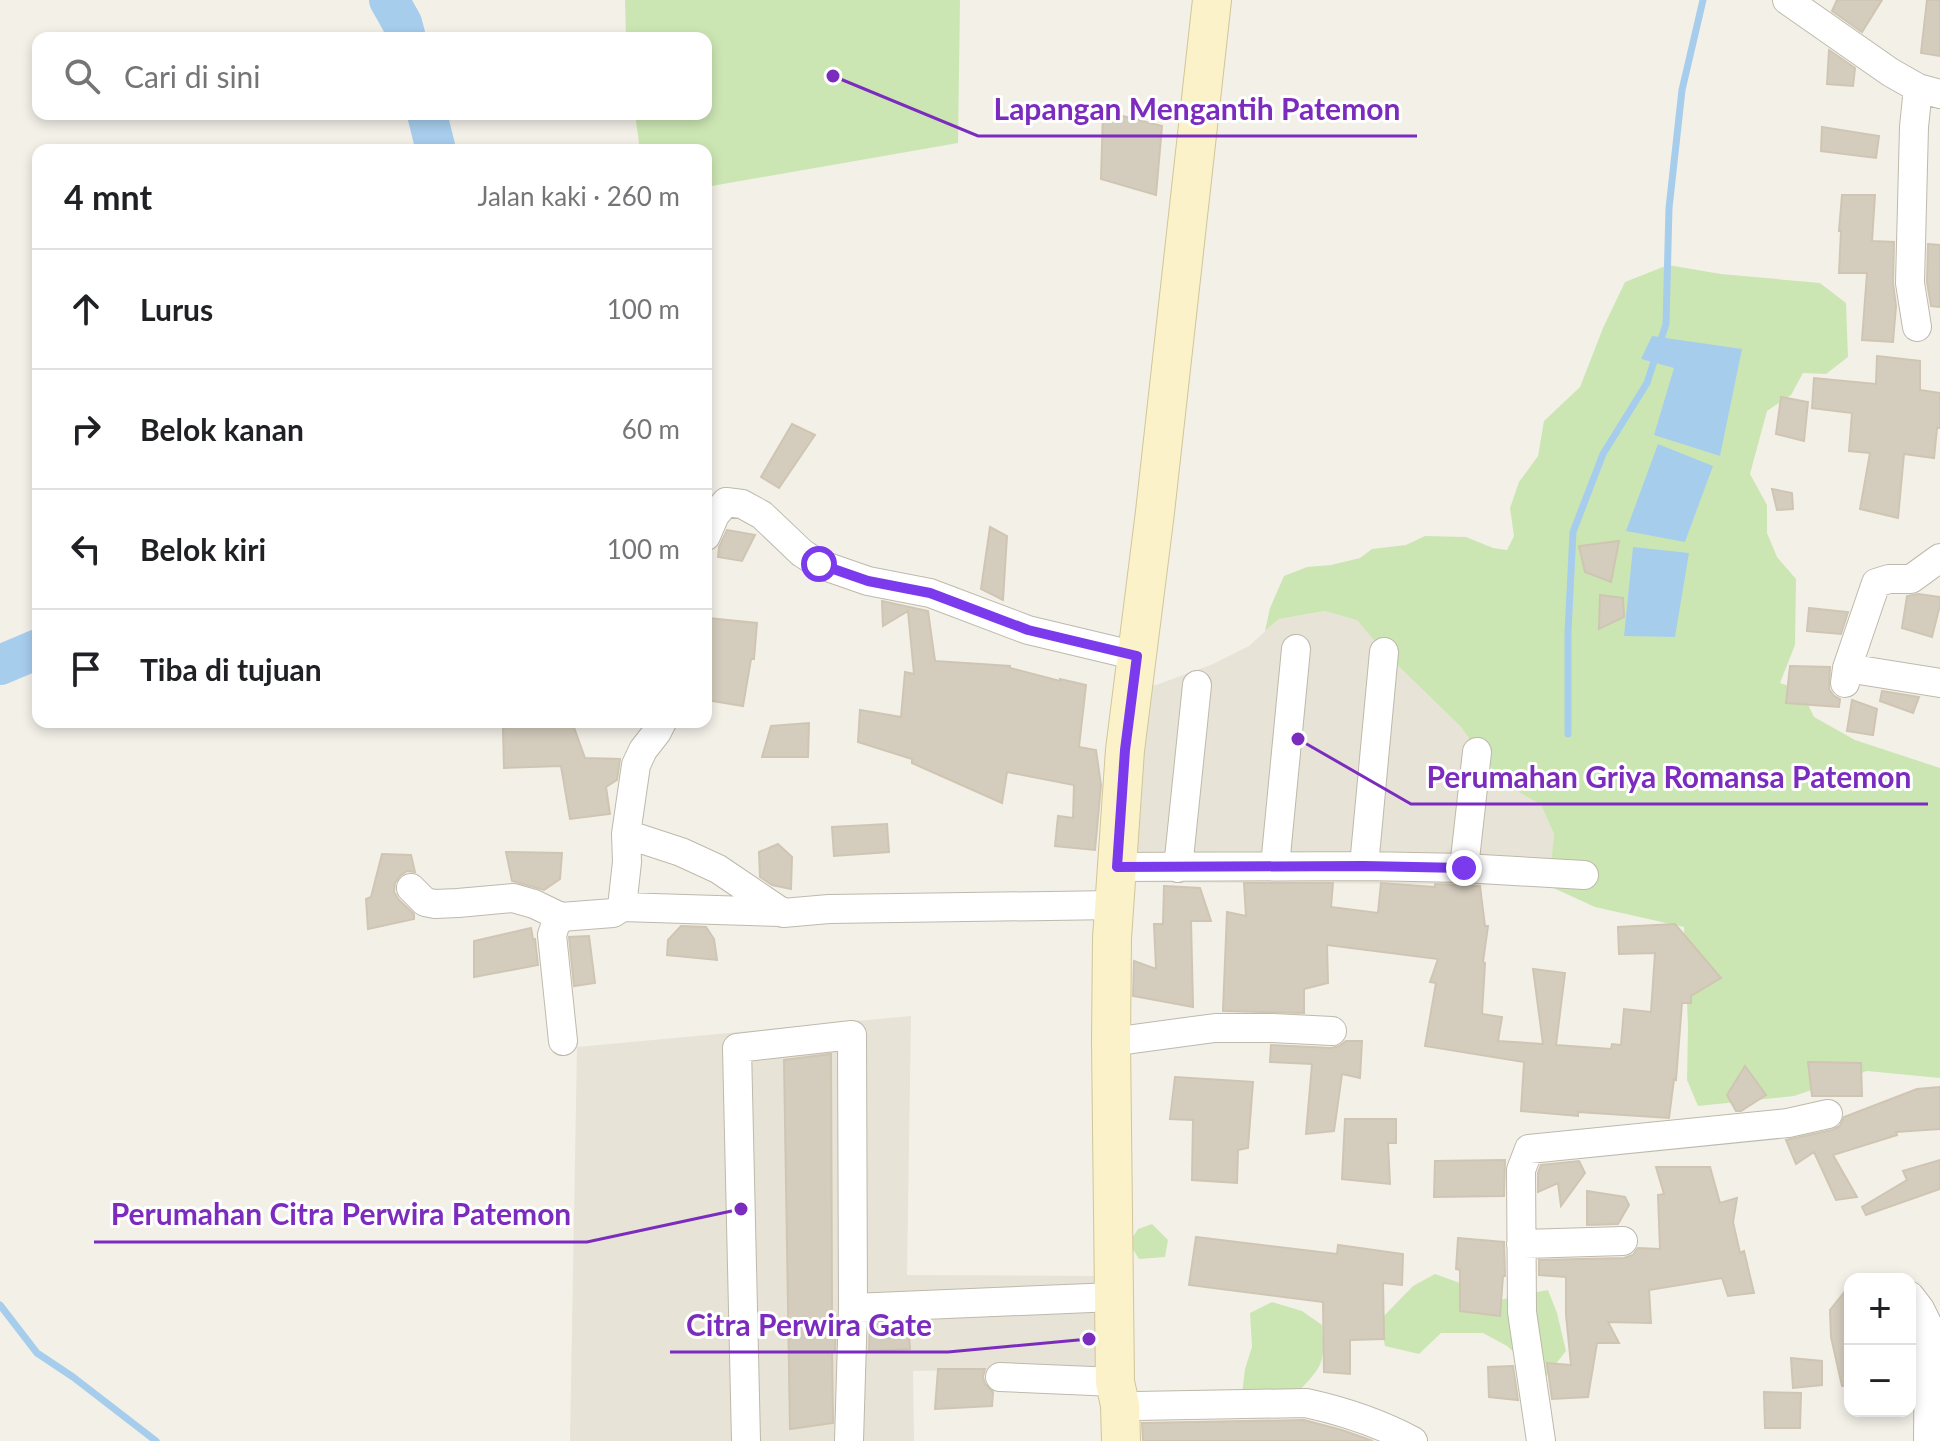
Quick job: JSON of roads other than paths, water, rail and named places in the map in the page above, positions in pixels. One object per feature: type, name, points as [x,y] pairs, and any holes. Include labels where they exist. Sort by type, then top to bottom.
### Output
[{"type":"street","points":[[1119,1409],[1114,1297],[1112,938],[1125,750],[1212,0]]},
{"type":"street","points":[[1787,0],[1890,72],[1929,91],[1914,127],[1910,283],[1917,327]]},
{"type":"street","points":[[712,522],[726,502],[742,504],[762,515],[802,553],[819,564],[868,581],[930,593],[1028,630],[1137,656]]},
{"type":"street","points":[[1940,559],[1911,579],[1889,579],[1876,583],[1846,676],[1940,683]]},
{"type":"street","points":[[1275,866],[1296,649]]},
{"type":"street","points":[[1364,866],[1384,652]]},
{"type":"street","points":[[1178,868],[1197,685]]},
{"type":"street","points":[[622,907],[627,862],[626,834],[636,765],[659,728]]},
{"type":"street","points":[[1464,868],[1477,752]]},
{"type":"street","points":[[626,834],[681,852],[718,869],[783,913]]},
{"type":"street","points":[[1117,867],[1364,866],[1584,875]]},
{"type":"street","points":[[411,888],[425,902],[435,904],[513,898],[561,917],[613,913],[622,907],[783,913],[829,909],[1115,905]]},
{"type":"street","points":[[561,917],[552,935],[563,1041]]},
{"type":"street","points":[[1111,1042],[1215,1028],[1332,1031]]},
{"type":"street","points":[[746,1441],[737,1048],[852,1035],[853,1308],[849,1441]]},
{"type":"street","points":[[1541,1441],[1522,1312],[1521,1170],[1529,1149],[1788,1123],[1828,1114]]},
{"type":"street","points":[[1521,1244],[1623,1241]]},
{"type":"street","points":[[853,1308],[1114,1297]]},
{"type":"street","points":[[1925,1307],[1929,1327],[1928,1441]]},
{"type":"street","points":[[1000,1377],[1119,1409],[1306,1403],[1386,1427],[1413,1441]]},
{"type":"water","points":[[1652,336],[1742,349],[1720,456],[1654,435],[1674,368],[1641,359]]},
{"type":"water","points":[[1658,444],[1713,466],[1685,542],[1626,531]]},
{"type":"water","points":[[1633,547],[1689,553],[1675,637],[1624,636]]},
{"type":"waterway","points":[[389,0],[404,32]]},
{"type":"waterway","points":[[1568,734],[1568,632],[1573,532],[1603,454],[1647,383],[1666,324],[1669,208],[1682,90],[1703,0]]},
{"type":"waterway","points":[[428,120],[434,144]]},
{"type":"waterway","points":[[0,665],[32,652]]},
{"type":"waterway","points":[[0,1305],[37,1353],[156,1441]]},
{"type":"place","name":"Lapangan Mengantih Patemon","points":[[833,76]]},
{"type":"place","name":"Perumahan Griya Romansa Patemon","points":[[1298,739]]},
{"type":"place","name":"Perumahan Citra Perwira Patemon","points":[[741,1209]]},
{"type":"place","name":"Citra Perwira Gate","points":[[1089,1339]]}]
